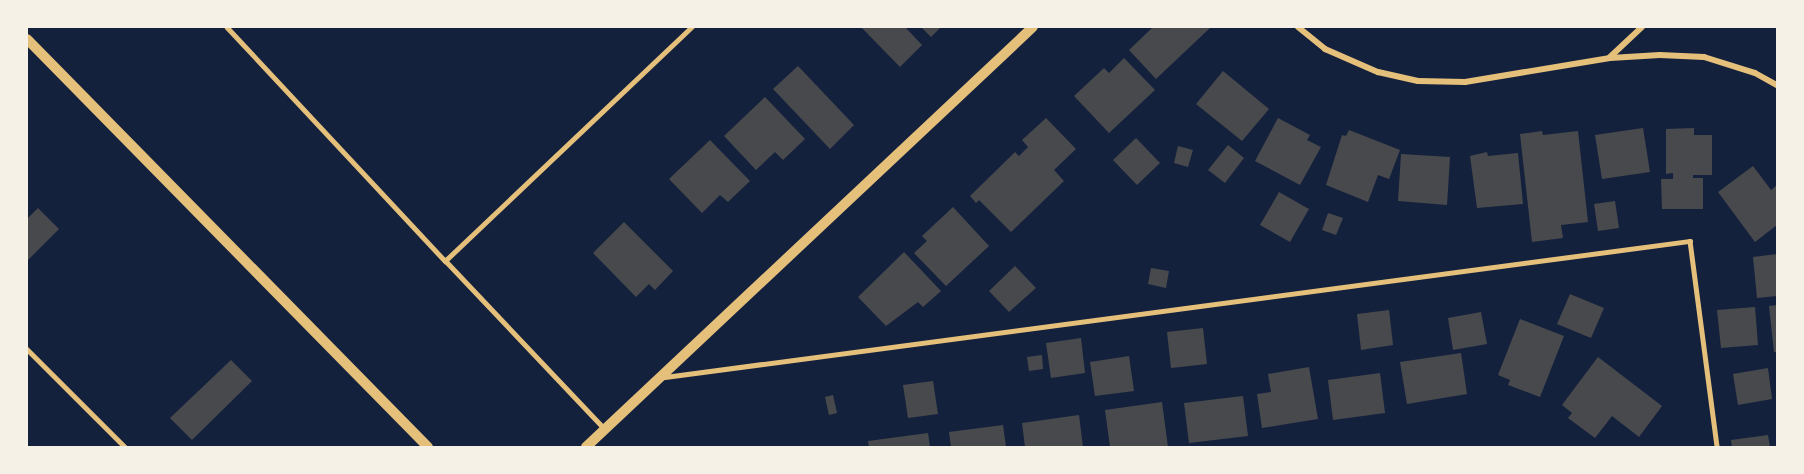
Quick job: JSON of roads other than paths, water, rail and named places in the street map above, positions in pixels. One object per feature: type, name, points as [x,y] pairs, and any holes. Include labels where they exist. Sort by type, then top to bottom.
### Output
[{"type":"street","points":[[586,447],[1033,27]]},
{"type":"street","points":[[1298,27],[1325,49],[1378,72],[1418,81],[1465,82],[1610,58],[1704,57],[1755,73],[1777,85]]},
{"type":"street","points":[[1610,58],[1642,27]]},
{"type":"street","points":[[27,39],[428,447]]},
{"type":"lane","points":[[227,27],[605,430]]},
{"type":"lane","points":[[445,261],[692,27]]},
{"type":"lane","points":[[661,377],[1690,241],[1717,447]]},
{"type":"lane","points":[[27,349],[125,447]]}]
